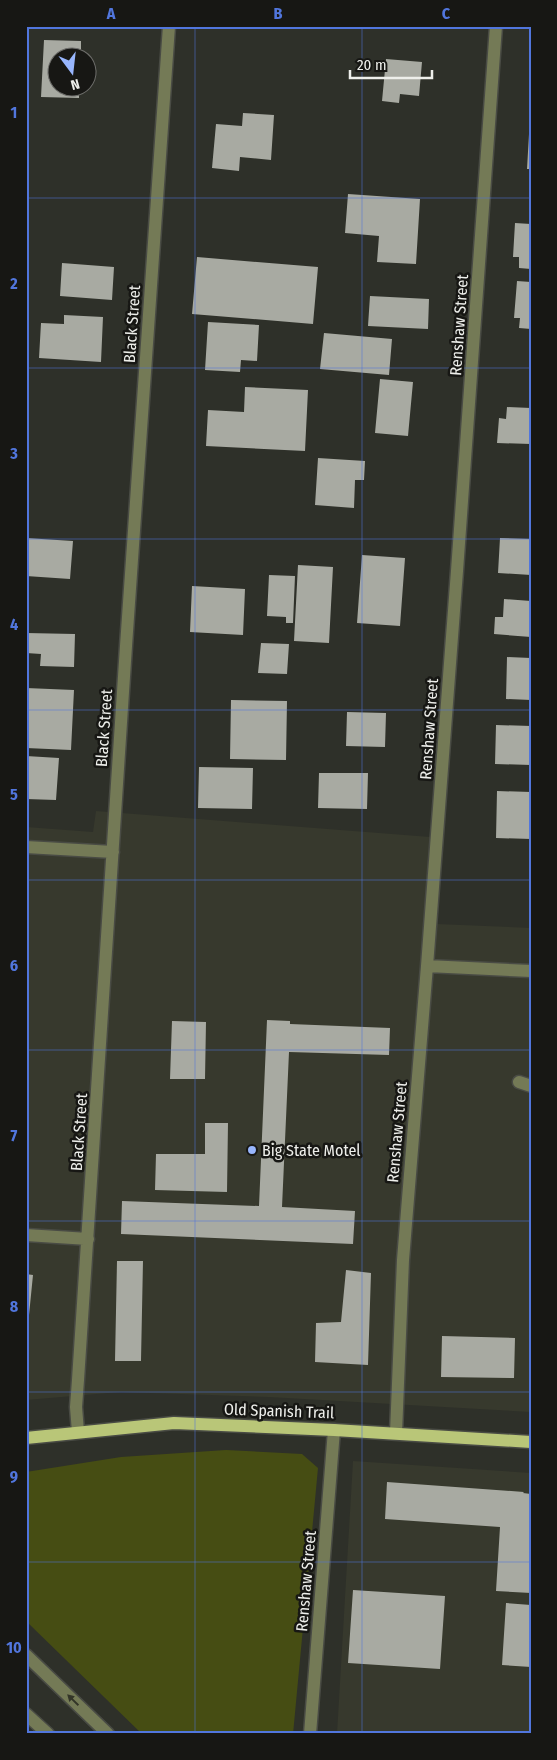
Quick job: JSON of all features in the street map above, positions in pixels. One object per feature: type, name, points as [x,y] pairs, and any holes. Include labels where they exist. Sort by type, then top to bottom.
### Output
[{"type":"main road","name":"Old Spanish Trail","points":[[26,1438],[174,1423],[396,1433],[531,1442]]},
{"type":"street","name":"Black Street","points":[[78,1432],[76,1407],[169,26]]},
{"type":"street","name":"Renshaw Street","points":[[396,1433],[402,1260],[427,966],[496,26]]},
{"type":"street","points":[[26,847],[113,852]]},
{"type":"street","points":[[427,966],[531,971]]},
{"type":"street","points":[[26,1235],[88,1239]]},
{"type":"street","name":"Renshaw Street","points":[[310,1734],[334,1430]]},
{"type":"street","points":[[26,1655],[108,1734]]},
{"type":"street","points":[[26,1714],[48,1734]]},
{"type":"shaded area","points":[[96,811],[443,838],[437,924],[531,928],[531,1412],[269,1397],[120,1392],[26,1400],[26,827],[93,832]]},
{"type":"shaded area","points":[[353,1461],[531,1473],[531,1734],[337,1734]]},
{"type":"green space","points":[[226,1450],[302,1454],[318,1468],[293,1734],[142,1734],[26,1621],[26,1472],[121,1457]]},
{"type":"building","points":[[44,40],[81,41],[81,48],[48,48],[48,97],[41,97]]},
{"type":"building","points":[[386,59],[422,62],[419,96],[400,94],[399,103],[382,101]]},
{"type":"building","points":[[243,113],[274,115],[271,160],[240,157],[239,171],[212,168],[216,124],[242,126]]},
{"type":"building","points":[[529,134],[531,134],[531,169],[527,169]]},
{"type":"building","points":[[348,194],[420,199],[416,264],[377,262],[379,236],[345,233]]},
{"type":"building","points":[[515,223],[531,224],[531,269],[519,268],[519,257],[513,257]]},
{"type":"building","points":[[197,257],[318,267],[313,324],[192,314]]},
{"type":"building","points":[[62,263],[114,267],[112,300],[60,296]]},
{"type":"building","points":[[517,281],[531,282],[531,329],[519,328],[520,318],[514,318]]},
{"type":"building","points":[[370,296],[429,299],[428,329],[368,326]]},
{"type":"building","points":[[64,315],[103,317],[101,362],[39,358],[41,323],[64,324]]},
{"type":"building","points":[[208,322],[259,325],[257,361],[241,360],[240,372],[205,370]]},
{"type":"building","points":[[324,333],[392,339],[389,375],[320,369]]},
{"type":"building","points":[[380,379],[413,382],[408,436],[375,433]]},
{"type":"building","points":[[245,387],[308,390],[305,451],[206,446],[208,410],[244,412]]},
{"type":"building","points":[[507,407],[531,408],[531,444],[497,443],[499,418],[506,419]]},
{"type":"building","points":[[318,458],[365,461],[364,480],[355,480],[354,508],[315,505]]},
{"type":"building","points":[[26,538],[73,541],[70,579],[26,576]]},
{"type":"building","points":[[500,538],[531,539],[531,575],[498,573]]},
{"type":"building","points":[[362,555],[405,558],[400,626],[357,623]]},
{"type":"building","points":[[298,565],[333,567],[329,643],[294,641]]},
{"type":"building","points":[[269,575],[295,576],[293,623],[286,623],[286,617],[267,616]]},
{"type":"building","points":[[192,586],[245,589],[243,635],[190,632]]},
{"type":"building","points":[[504,599],[531,601],[531,637],[494,634],[495,617],[503,617]]},
{"type":"building","points":[[26,633],[75,634],[74,667],[40,666],[41,654],[26,653]]},
{"type":"building","points":[[261,643],[289,644],[287,674],[258,673]]},
{"type":"building","points":[[507,657],[531,658],[531,700],[506,699]]},
{"type":"building","points":[[26,688],[74,690],[71,750],[26,748]]},
{"type":"building","points":[[231,700],[287,701],[286,760],[230,759]]},
{"type":"building","points":[[347,712],[386,713],[385,747],[346,746]]},
{"type":"building","points":[[496,725],[531,726],[531,765],[495,764]]},
{"type":"building","points":[[26,756],[59,758],[56,800],[26,799]]},
{"type":"building","points":[[199,767],[253,768],[252,809],[198,808]]},
{"type":"building","points":[[319,773],[368,773],[367,809],[318,808]]},
{"type":"building","points":[[497,791],[531,792],[531,839],[496,838]]},
{"type":"building","points":[[267,1020],[290,1021],[290,1024],[390,1028],[389,1055],[289,1052],[282,1207],[355,1211],[353,1244],[121,1234],[122,1201],[259,1206]]},
{"type":"building","points":[[172,1021],[206,1022],[205,1079],[170,1079]]},
{"type":"building","points":[[205,1123],[228,1123],[227,1192],[155,1190],[156,1154],[205,1154]]},
{"type":"building","points":[[117,1261],[143,1261],[141,1361],[115,1361]]},
{"type":"building","points":[[346,1270],[371,1273],[368,1365],[315,1362],[316,1323],[341,1322]]},
{"type":"building","points":[[26,1274],[33,1275],[28,1325],[26,1325]]},
{"type":"building","points":[[442,1336],[515,1338],[514,1378],[441,1377]]},
{"type":"building","points":[[387,1482],[531,1494],[531,1593],[496,1591],[500,1527],[385,1519]]},
{"type":"building","points":[[353,1590],[445,1596],[440,1669],[348,1663]]},
{"type":"building","points":[[506,1603],[531,1605],[531,1667],[502,1665]]},
{"type":"place","name":"Big State Motel","points":[[252,1150]]}]
